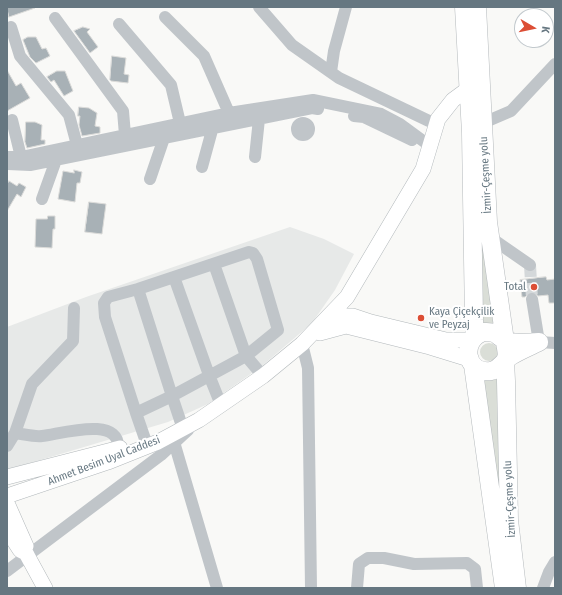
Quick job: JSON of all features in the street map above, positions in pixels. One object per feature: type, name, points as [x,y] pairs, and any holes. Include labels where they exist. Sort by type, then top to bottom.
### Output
[{"type":"highway","name":"İzmir-Çeşme yolu","points":[[464,7],[471,156],[473,338]]},
{"type":"highway","name":"İzmir-Çeşme yolu","points":[[478,7],[488,222],[505,341]]},
{"type":"highway","points":[[489,332],[498,335],[505,341],[516,343],[547,343],[510,356],[496,369],[490,371],[483,371],[471,362],[468,353],[469,346],[473,338],[480,333],[489,332]]},
{"type":"highway","points":[[505,341],[507,355],[505,361]]},
{"type":"highway","name":"İzmir-Çeşme yolu","points":[[505,361],[509,520],[517,588]]},
{"type":"highway","name":"İzmir-Çeşme yolu","points":[[471,362],[504,588]]},
{"type":"main road","points":[[306,340],[347,297],[423,169],[438,119],[453,100],[468,90]]},
{"type":"main road","points":[[306,340],[326,323],[338,316],[353,316],[371,322],[446,340],[473,338]]},
{"type":"main road","points":[[306,340],[346,326],[430,347],[471,362]]},
{"type":"main road","name":"Ahmet Besim Uyal Caddesi","points":[[7,496],[108,462],[158,442],[199,420],[221,405],[263,376],[306,340]]},
{"type":"main road","name":"Ahmet Besim Uyal Caddesi","points":[[7,477],[118,449],[199,420]]},
{"type":"main road","points":[[7,503],[26,545],[26,554]]},
{"type":"main road","points":[[7,530],[20,550],[26,554],[45,588]]},
{"type":"street","points":[[259,7],[292,45],[339,78],[429,122],[437,124]]},
{"type":"street","points":[[331,72],[334,51],[346,7]]},
{"type":"street","points":[[165,17],[204,56],[229,113]]},
{"type":"street","points":[[55,18],[123,111],[125,135],[120,147]]},
{"type":"street","points":[[119,24],[172,85],[180,123]]},
{"type":"street","points":[[10,27],[20,56],[69,115],[77,145]]},
{"type":"street","points":[[483,123],[511,111],[555,64]]},
{"type":"street","points":[[7,157],[21,157],[229,113],[313,100],[381,114],[400,124],[428,151]]},
{"type":"street","points":[[7,164],[30,165],[312,108],[364,117],[411,139],[428,151]]},
{"type":"street","points":[[305,123],[312,108]]},
{"type":"street","points":[[202,167],[216,116]]},
{"type":"street","points":[[255,157],[259,119]]},
{"type":"street","points":[[12,120],[21,157]]},
{"type":"street","points":[[150,179],[164,138]]},
{"type":"street","points":[[42,200],[56,160]]},
{"type":"street","points":[[491,238],[530,265]]},
{"type":"street","points":[[136,413],[172,396],[246,356],[278,330],[257,258],[253,253],[249,252],[138,290],[108,297],[104,303],[105,317],[136,413],[146,439]]},
{"type":"street","points":[[214,264],[246,356],[263,376]]},
{"type":"street","points":[[174,277],[221,405]]},
{"type":"street","points":[[138,290],[182,426]]},
{"type":"street","points":[[532,299],[547,343]]},
{"type":"street","points":[[7,446],[15,433],[32,384],[74,341],[74,308]]},
{"type":"street","points":[[306,340],[308,368],[311,588]]},
{"type":"street","points":[[7,571],[26,554],[116,490],[161,454],[199,420]]},
{"type":"street","points":[[15,433],[40,436],[76,430],[104,429],[114,433],[119,442],[118,449]]},
{"type":"street","points":[[174,442],[217,588]]},
{"type":"street","points":[[357,588],[359,564],[368,558],[384,558],[414,564],[466,563],[475,568],[477,588]]},
{"type":"street","points":[[543,588],[549,572],[555,562]]},
{"type":"shaded area","points":[[481,200],[496,328],[479,330]]},
{"type":"shaded area","points":[[290,227],[324,239],[354,254],[335,290],[312,323],[262,366],[208,404],[168,422],[7,470],[7,327],[86,297]]},
{"type":"shaded area","points":[[485,343],[493,343],[498,348],[496,359],[493,361],[485,361],[480,356],[480,348]]},
{"type":"shaded area","points":[[500,374],[511,588],[482,375]]},
{"type":"building","points":[[7,7],[35,7],[35,8],[9,17]]},
{"type":"building","points":[[83,27],[90,29],[87,32],[98,47],[90,53],[74,31]]},
{"type":"building","points":[[28,37],[36,37],[42,49],[46,48],[50,56],[36,63],[30,57],[23,40]]},
{"type":"building","points":[[112,56],[126,58],[124,74],[129,75],[128,83],[110,80]]},
{"type":"building","points":[[7,70],[16,86],[21,83],[30,98],[7,111]]},
{"type":"building","points":[[57,71],[65,71],[73,91],[64,96],[54,80],[51,82],[47,77]]},
{"type":"building","points":[[79,107],[89,108],[97,113],[95,126],[100,127],[100,133],[82,136],[79,125],[80,116],[78,116]]},
{"type":"building","points":[[26,122],[35,122],[42,125],[41,140],[45,140],[45,144],[27,148],[25,142]]},
{"type":"building","points":[[74,170],[82,172],[80,183],[77,183],[75,202],[58,199],[63,171],[74,173]]},
{"type":"building","points":[[9,181],[17,186],[19,183],[26,187],[21,197],[17,194],[7,211],[7,185]]},
{"type":"building","points":[[89,202],[106,204],[102,234],[85,232]]},
{"type":"building","points":[[48,216],[55,216],[55,229],[53,229],[52,248],[35,247],[36,219],[47,219]]},
{"type":"building","points":[[546,277],[547,280],[555,279],[555,303],[549,303],[548,295],[538,296],[534,292],[530,292],[525,297],[522,297],[520,280]]},
{"type":"tunnel","points":[[530,265],[532,299]]},
{"type":"place","name":"Total","points":[[534,287]]},
{"type":"place","name":"Kaya Çiçekçilik ve Peyzaj","points":[[421,318]]}]
